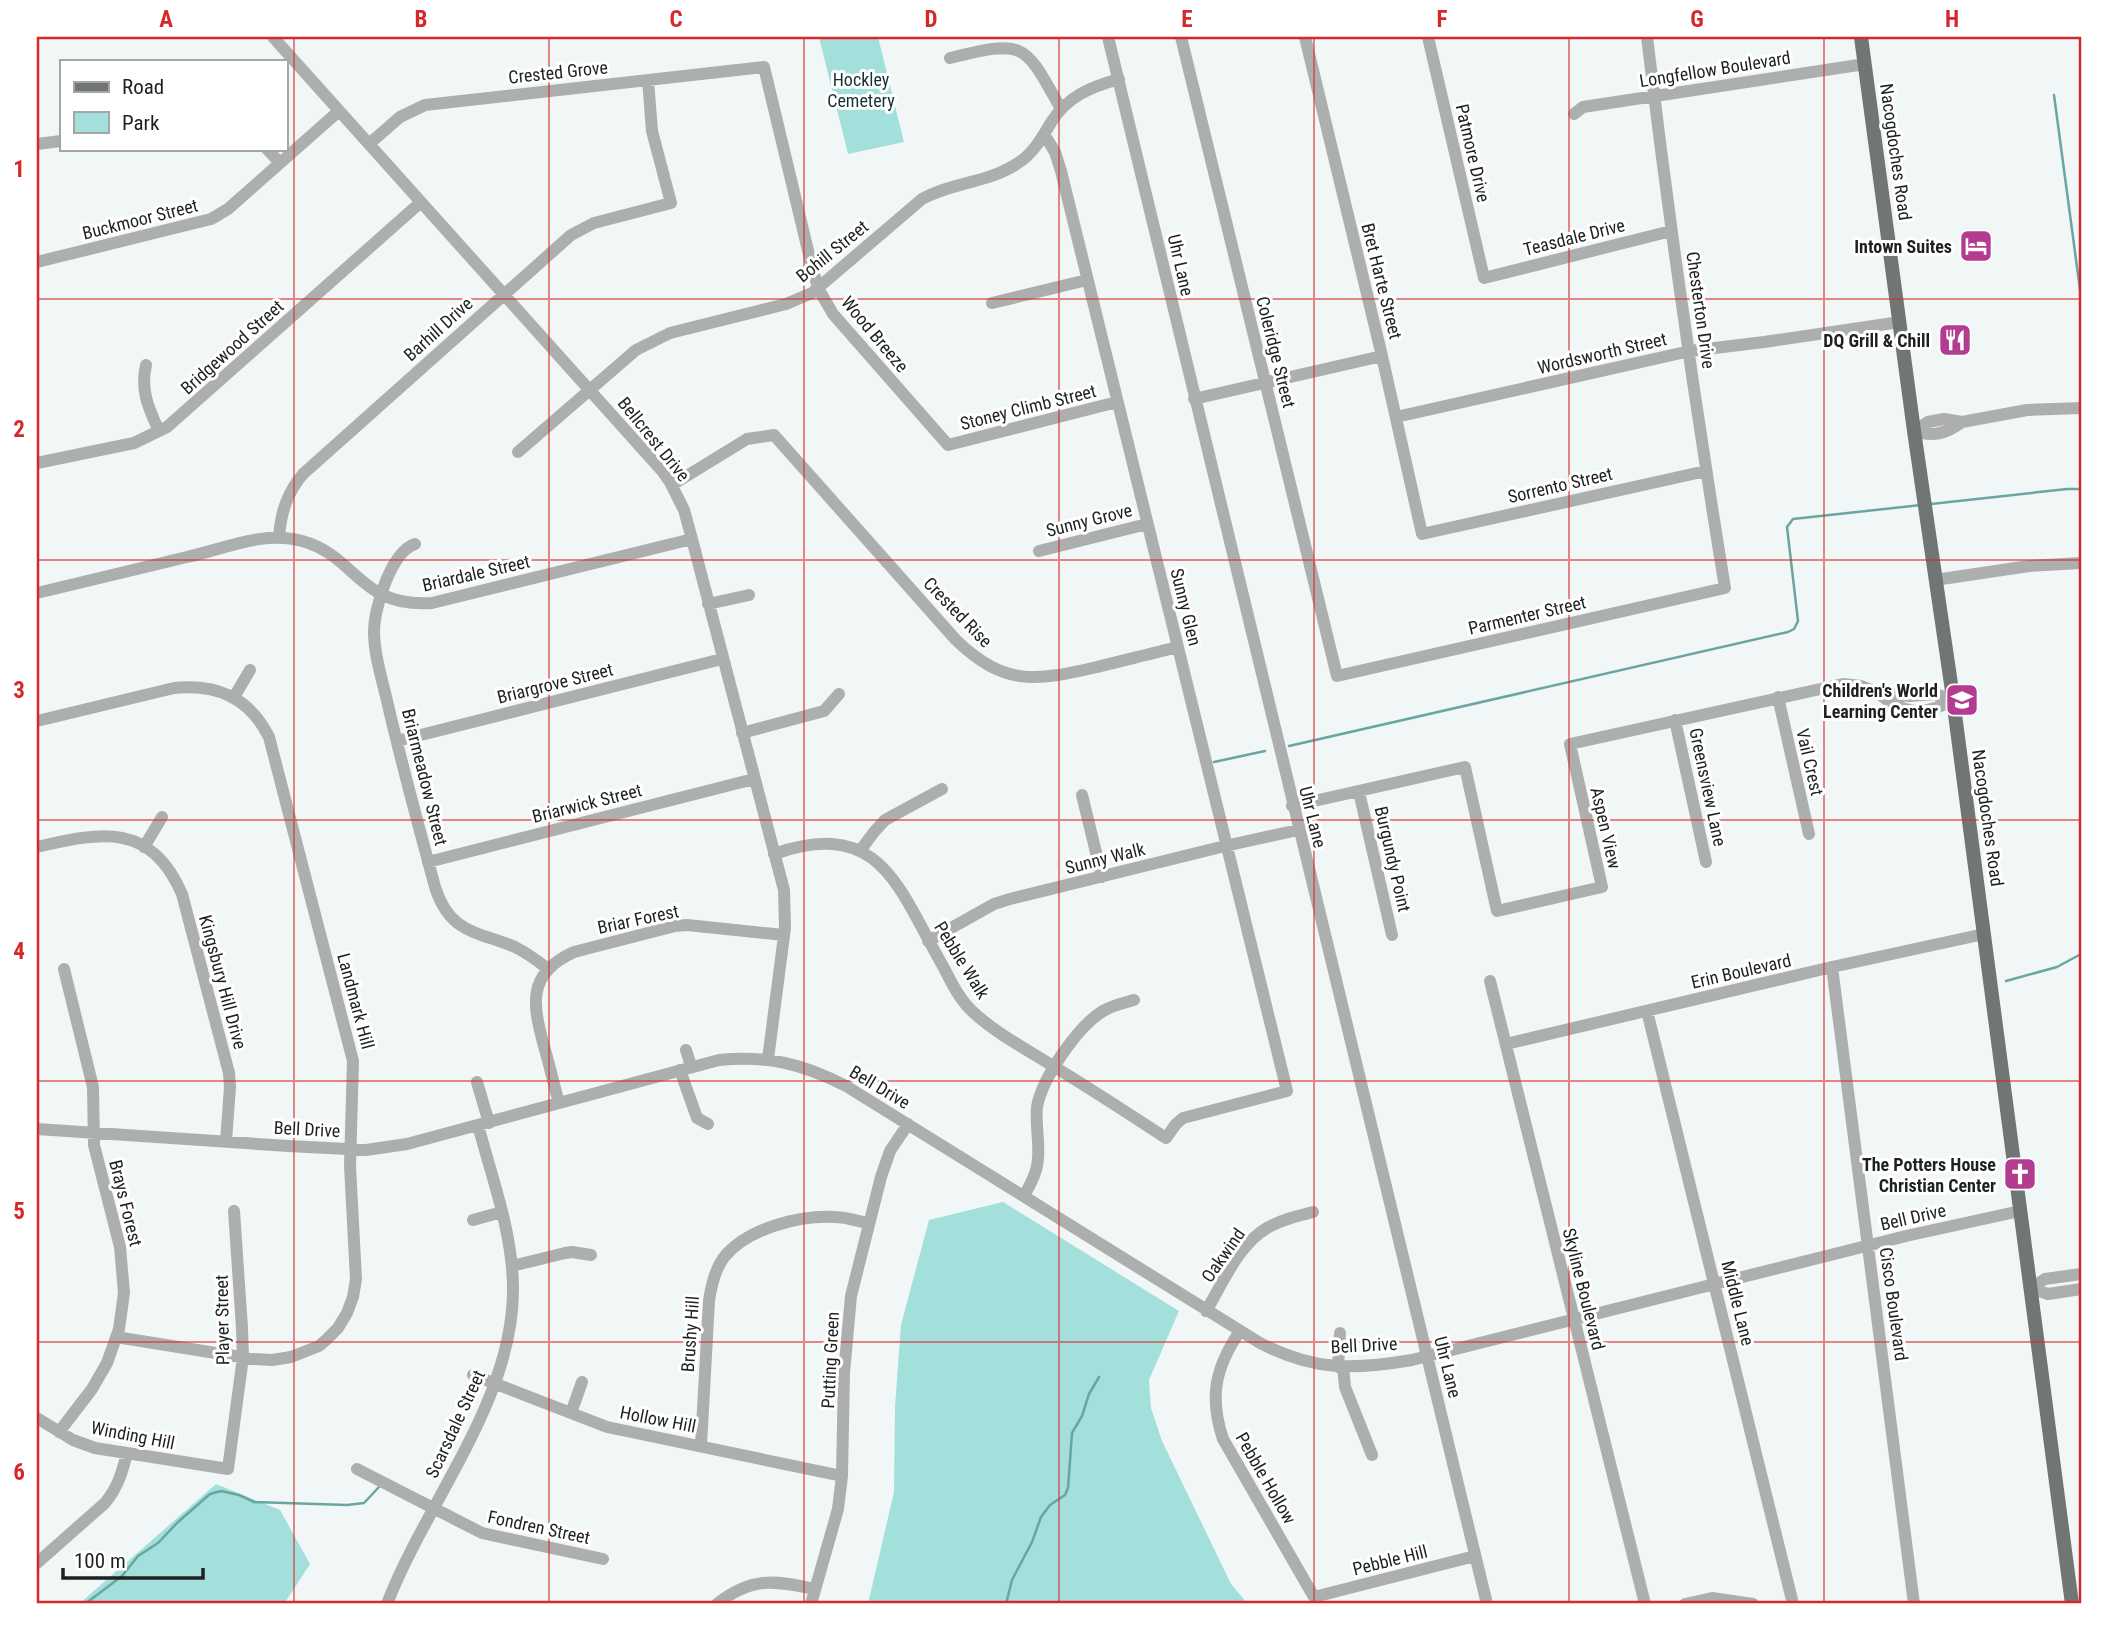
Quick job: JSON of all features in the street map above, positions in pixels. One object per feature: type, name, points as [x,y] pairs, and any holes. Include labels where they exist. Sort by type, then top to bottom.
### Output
[{"type":"main road","name":"Nacogdoches Road","points":[[1861,37],[1953,701],[2073,1604]]},
{"type":"street","name":"Bellcrest Drive","points":[[273,37],[502,295],[590,389],[672,485],[684,510],[692,538],[785,901],[784,935],[768,1059]]},
{"type":"street","name":"Uhr Lane","points":[[1108,37],[1487,1604]]},
{"type":"street","name":"Coleridge Street","points":[[1181,37],[1337,676]]},
{"type":"street","name":"Bret Harte Street","points":[[1305,37],[1422,534]]},
{"type":"street","name":"Patmore Drive","points":[[1428,37],[1485,278]]},
{"type":"street","name":"Chesterton Drive","points":[[1647,37],[1671,230],[1725,588]]},
{"type":"street","points":[[950,58],[991,48],[1018,49],[1035,62],[1061,109]]},
{"type":"street","name":"Longfellow Boulevard","points":[[1574,114],[1583,107],[1865,64]]},
{"type":"street","name":"Crested Grove","points":[[369,144],[400,117],[425,106],[764,67]]},
{"type":"street","name":"Wood Breeze","points":[[764,67],[818,288],[833,314],[948,445]]},
{"type":"street","name":"Bohill Street","points":[[518,452],[636,350],[658,337],[786,304],[811,293],[922,199],[942,189],[1002,173],[1024,159],[1061,109],[1086,90],[1119,79]]},
{"type":"street","name":"Barhill Drive","points":[[279,537],[284,504],[303,474],[571,235],[586,226],[671,204],[652,131],[648,80]]},
{"type":"street","name":"Buckmoor Street","points":[[37,262],[211,219],[228,209],[339,111]]},
{"type":"street","name":"Sunny Glen","points":[[1044,134],[1055,152],[1061,171],[1287,1091],[1183,1118],[1167,1138]]},
{"type":"street","points":[[37,144],[60,141]]},
{"type":"street","points":[[268,150],[280,163]]},
{"type":"street","name":"Bridgewood Street","points":[[37,463],[134,443],[159,432],[179,418],[421,202]]},
{"type":"street","name":"Teasdale Drive","points":[[1485,278],[1671,230]]},
{"type":"street","points":[[992,303],[1087,280]]},
{"type":"street","name":"Wordsworth Street","points":[[1396,417],[1690,351],[1900,322]]},
{"type":"street","points":[[1194,399],[1382,356]]},
{"type":"street","points":[[146,365],[144,395],[159,432]]},
{"type":"street","name":"Stoney Climb Street","points":[[948,445],[1117,402]]},
{"type":"street","points":[[1914,431],[1930,436],[1948,432],[1962,422],[2027,410],[2081,408]]},
{"type":"street","name":"Crested Rise","points":[[672,485],[747,439],[774,435],[956,640],[990,667],[1018,677],[1060,676],[1177,647]]},
{"type":"street","name":"Sorrento Street","points":[[1422,534],[1706,471]]},
{"type":"street","name":"Sunny Grove","points":[[1039,551],[1147,524]]},
{"type":"street","name":"Briardale Street","points":[[37,593],[262,538],[279,537],[303,541],[320,548],[381,596],[414,604],[432,603],[692,538]]},
{"type":"street","name":"Briarmeadow Street","points":[[415,544],[395,560],[375,614],[374,632],[397,741],[437,895],[452,919],[464,928],[476,935],[524,951],[548,969]]},
{"type":"street","points":[[1935,580],[2029,566],[2081,563]]},
{"type":"street","name":"Parmenter Street","points":[[1337,676],[1725,588]]},
{"type":"street","points":[[708,604],[749,596]]},
{"type":"street","name":"Briargrove Street","points":[[397,741],[722,659]]},
{"type":"street","points":[[37,721],[174,688],[210,688],[234,697],[250,670]]},
{"type":"street","name":"Aspen View","points":[[1292,806],[1465,767],[1497,911],[1602,887],[1570,744],[1849,683],[1877,692],[1909,696],[1936,694],[1953,701]]},
{"type":"street","points":[[742,733],[824,711],[839,694]]},
{"type":"street","name":"Landmark Hill","points":[[117,1337],[272,1360],[319,1346],[343,1321],[354,1297],[356,1279],[350,1149],[353,1062],[269,737],[254,714],[234,697]]},
{"type":"street","name":"Vail Crest","points":[[1778,697],[1809,834]]},
{"type":"street","name":"Greensview Lane","points":[[1675,720],[1706,862]]},
{"type":"street","name":"Briarwick Street","points":[[428,862],[754,779]]},
{"type":"street","points":[[860,851],[886,820],[942,789]]},
{"type":"street","name":"Burgundy Point","points":[[1359,792],[1392,935]]},
{"type":"street","points":[[1082,795],[1102,877]]},
{"type":"street","points":[[37,847],[93,836],[107,836],[130,840],[144,847],[162,817]]},
{"type":"street","name":"Sunny Walk","points":[[928,941],[994,904],[1225,846],[1298,831]]},
{"type":"street","name":"Pebble Walk","points":[[774,854],[798,846],[827,843],[860,851],[877,861],[895,880],[966,1006],[989,1025],[1167,1138]]},
{"type":"street","name":"Kingsbury Hill Drive","points":[[144,847],[168,867],[182,894],[229,1073],[226,1141]]},
{"type":"street","name":"Briar Forest","points":[[548,969],[560,958],[574,952],[675,926],[784,935]]},
{"type":"street","name":"Erin Boulevard","points":[[1506,1044],[1984,934]]},
{"type":"street","name":"Cisco Boulevard","points":[[1832,967],[1914,1604]]},
{"type":"street","points":[[548,969],[535,999],[536,1017],[559,1103]]},
{"type":"street","name":"Brays Forest","points":[[60,1432],[107,1363],[117,1337],[122,1312],[124,1275],[120,1247],[97,1159],[93,1133],[93,1087],[64,970]]},
{"type":"street","name":"Skyline Boulevard","points":[[1490,981],[1645,1604]]},
{"type":"street","points":[[1024,1196],[1038,1164],[1035,1125],[1041,1092],[1055,1066],[1089,1021],[1113,1006],[1134,1000]]},
{"type":"street","name":"Middle Lane","points":[[1647,1011],[1793,1604]]},
{"type":"street","points":[[686,1050],[685,1068],[697,1118],[708,1124]]},
{"type":"street","name":"Bell Drive","points":[[37,1129],[366,1150],[393,1147],[483,1124],[685,1068],[737,1058],[786,1062],[827,1076],[846,1086],[1240,1331],[1286,1355],[1311,1363],[1340,1367],[1372,1366],[1427,1355],[1868,1245],[2020,1211]]},
{"type":"street","name":"Scarsdale Street","points":[[387,1604],[483,1412],[509,1333],[512,1266],[508,1232],[483,1124],[477,1082]]},
{"type":"street","name":"Putting Green","points":[[811,1604],[838,1509],[842,1476],[844,1373],[851,1296],[867,1223],[886,1162],[898,1137],[908,1124]]},
{"type":"street","name":"Player Street","points":[[228,1469],[243,1357],[234,1211]]},
{"type":"street","points":[[472,1220],[502,1212]]},
{"type":"street","name":"Oakwind","points":[[1206,1311],[1243,1250],[1255,1237],[1286,1219],[1313,1212]]},
{"type":"street","name":"Brushy Hill","points":[[701,1445],[709,1301],[712,1284],[724,1257],[750,1236],[779,1224],[824,1217],[847,1218],[867,1223]]},
{"type":"street","points":[[512,1266],[572,1252],[591,1255]]},
{"type":"street","points":[[2031,1288],[2045,1279],[2081,1274]]},
{"type":"street","points":[[2031,1288],[2048,1294],[2081,1289]]},
{"type":"street","name":"Pebble Hollow","points":[[1240,1331],[1224,1356],[1218,1373],[1214,1400],[1216,1419],[1223,1439],[1314,1597]]},
{"type":"street","points":[[1340,1333],[1340,1367],[1345,1387],[1372,1455]]},
{"type":"street","name":"Hollow Hill","points":[[473,1375],[607,1427],[842,1476]]},
{"type":"street","points":[[571,1413],[582,1382]]},
{"type":"street","name":"Winding Hill","points":[[37,1418],[86,1446],[228,1469]]},
{"type":"street","points":[[37,1563],[105,1503],[119,1483],[127,1453]]},
{"type":"street","name":"Fondren Street","points":[[357,1469],[482,1533],[603,1559]]},
{"type":"street","name":"Pebble Hill","points":[[1314,1597],[1475,1556]]},
{"type":"street","points":[[717,1604],[734,1591],[757,1584],[786,1583],[814,1589]]},
{"type":"street","points":[[1685,1604],[1712,1598],[1753,1604]]},
{"type":"green space","name":"Hockley Cemetery","points":[[819,37],[878,37],[904,142],[848,154]]},
{"type":"green space","points":[[1003,1202],[1179,1311],[1149,1380],[1151,1408],[1162,1441],[1231,1584],[1248,1604],[868,1604],[894,1492],[895,1406],[901,1325],[929,1220]]},
{"type":"green space","points":[[216,1484],[280,1510],[310,1564],[284,1604],[79,1604]]},
{"type":"waterway","points":[[2054,95],[2081,297]]},
{"type":"waterway","points":[[1931,504],[2081,489]]},
{"type":"waterway","points":[[1289,746],[1788,632],[1794,629],[1798,621],[1787,527],[1793,519],[1921,505]]},
{"type":"waterway","points":[[1214,762],[1265,751]]},
{"type":"waterway","points":[[2006,981],[2057,967],[2081,954]]},
{"type":"waterway","points":[[1006,1604],[1012,1580],[1032,1542],[1041,1517],[1050,1505],[1065,1495],[1068,1488],[1072,1433],[1099,1377]]},
{"type":"waterway","points":[[85,1604],[122,1576],[138,1556],[158,1543],[210,1494],[221,1491],[254,1502],[347,1505],[364,1503],[379,1487]]},
{"type":"place","name":"Intown Suites","points":[[1976,246]]},
{"type":"place","name":"DQ Grill & Chill","points":[[1955,340]]},
{"type":"place","name":"Children's World Learning Center","points":[[1962,700]]},
{"type":"place","name":"The Potters House Christian Center","points":[[2020,1174]]}]
